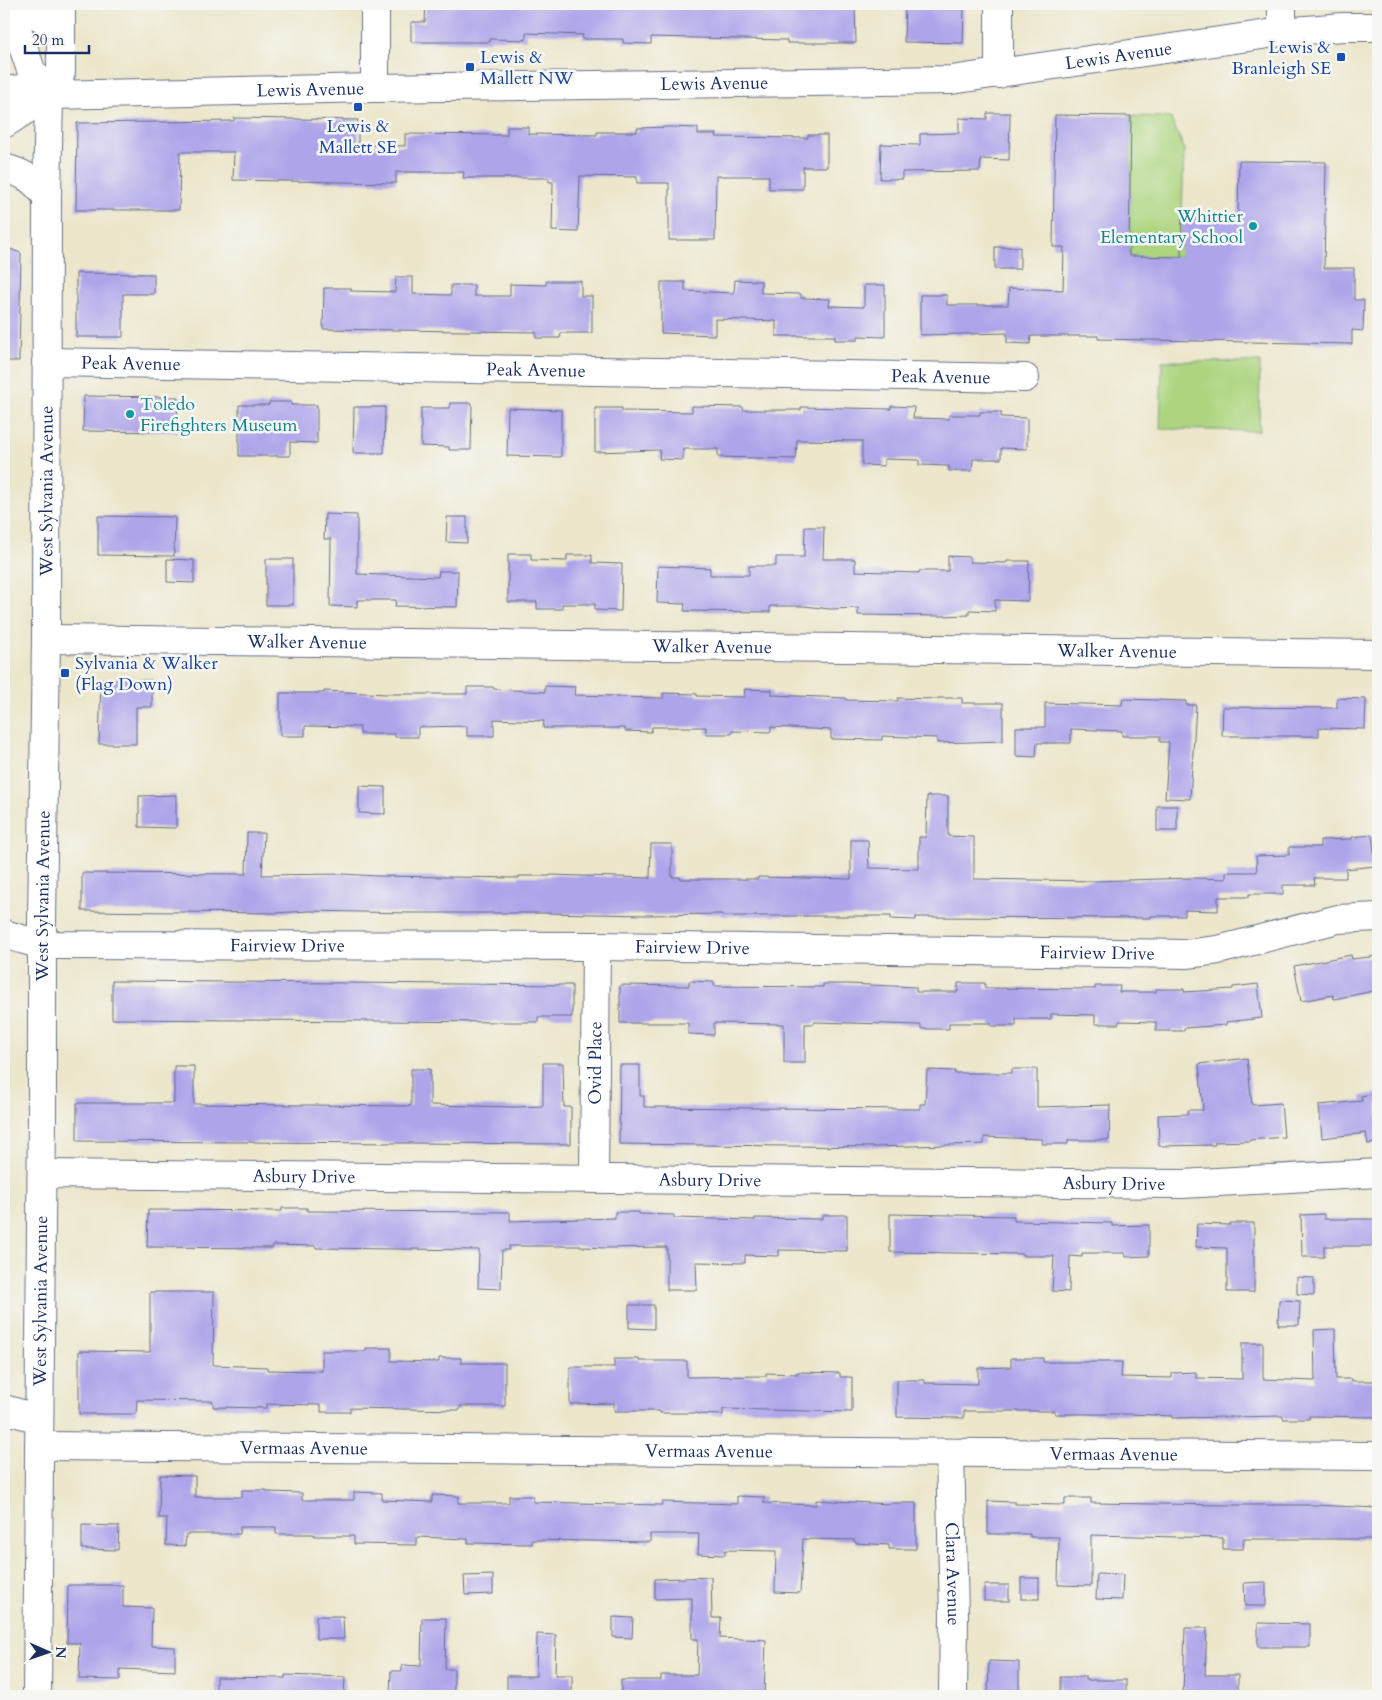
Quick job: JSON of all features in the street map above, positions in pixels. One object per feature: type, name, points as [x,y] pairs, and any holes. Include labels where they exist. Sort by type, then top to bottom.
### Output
[{"type":"street","points":[[4,4],[12,4],[37,16],[61,17]]},
{"type":"street","points":[[4,25],[12,4]]},
{"type":"street","points":[[4,124],[49,95],[31,70],[16,26],[12,4]]},
{"type":"street","points":[[375,4],[375,88]]},
{"type":"street","points":[[999,4],[999,74]]},
{"type":"street","points":[[1282,4],[1282,32]]},
{"type":"street","name":"West Sylvania Avenue","points":[[37,1696],[46,639],[47,198],[49,95],[61,73],[61,17]]},
{"type":"street","name":"Lewis Avenue","points":[[4,91],[31,88],[49,95],[375,88],[951,80],[1282,32],[1343,27],[1378,27]]},
{"type":"street","points":[[4,168],[20,173],[35,182],[47,198]]},
{"type":"street","name":"Peak Avenue","points":[[46,362],[1024,378]]},
{"type":"street","name":"Walker Avenue","points":[[46,639],[1378,654]]},
{"type":"street","name":"Fairview Drive","points":[[4,934],[42,945],[596,946],[1187,954],[1218,950],[1338,919],[1378,916]]},
{"type":"street","name":"Ovid Place","points":[[594,1179],[596,946]]},
{"type":"street","name":"Asbury Drive","points":[[42,1174],[1182,1184],[1378,1173]]},
{"type":"street","points":[[4,1409],[39,1418]]},
{"type":"street","name":"Vermaas Avenue","points":[[39,1446],[1378,1456]]},
{"type":"street","name":"Clara Avenue","points":[[950,1453],[954,1614],[953,1696]]},
{"type":"green space","points":[[1131,116],[1170,117],[1184,148],[1181,257],[1129,256]]},
{"type":"green space","points":[[1162,361],[1260,362],[1259,431],[1160,429]]},
{"type":"building","points":[[426,4],[855,4],[856,43],[787,43],[787,40],[651,37],[651,44],[623,43],[623,39],[582,39],[583,35],[526,33],[526,40],[490,39],[490,42],[411,42],[411,22],[425,22]]},
{"type":"building","points":[[905,4],[964,7],[963,43],[904,42]]},
{"type":"building","points":[[987,113],[1010,113],[1009,160],[981,159],[980,171],[902,172],[902,179],[880,179],[881,144],[920,145],[920,134],[959,133],[959,118],[987,119]]},
{"type":"building","name":"Whittier Elementary School","points":[[1055,115],[1131,116],[1129,256],[1181,257],[1182,214],[1238,215],[1239,161],[1326,162],[1324,268],[1354,268],[1354,300],[1364,300],[1363,331],[1352,330],[1352,344],[1098,339],[1098,336],[1031,336],[1030,344],[1007,343],[1007,333],[920,335],[920,295],[947,295],[947,305],[1008,305],[1009,288],[1063,290],[1064,247],[1053,247]]},
{"type":"building","points":[[234,118],[358,120],[358,145],[405,146],[405,134],[507,135],[507,127],[528,127],[528,134],[597,135],[597,132],[637,132],[637,128],[670,127],[698,128],[698,134],[717,134],[716,137],[808,138],[808,135],[827,135],[827,167],[803,167],[803,189],[769,189],[769,176],[716,176],[715,240],[669,240],[669,183],[637,183],[637,177],[580,176],[578,232],[552,231],[553,182],[549,182],[549,178],[463,178],[464,172],[396,172],[396,183],[233,180],[234,152],[180,152],[179,210],[76,210],[77,123],[234,121]]},
{"type":"building","points":[[4,247],[21,253],[19,361],[4,361]]},
{"type":"building","points":[[995,247],[1020,247],[1020,269],[995,269]]},
{"type":"building","points":[[76,273],[154,274],[154,294],[123,294],[123,337],[76,337]]},
{"type":"building","points":[[396,277],[413,277],[413,294],[451,295],[451,285],[474,285],[474,296],[510,296],[510,284],[546,285],[546,281],[581,281],[581,296],[592,296],[592,333],[561,333],[560,338],[536,338],[536,332],[323,329],[324,288],[351,288],[351,291],[395,292]]},
{"type":"building","points":[[735,280],[761,281],[761,293],[801,294],[801,298],[830,299],[829,306],[864,307],[864,285],[885,285],[885,337],[858,336],[858,340],[835,340],[835,336],[776,336],[776,321],[715,319],[715,335],[661,333],[661,282],[685,282],[685,291],[734,293]]},
{"type":"building","name":"Toledo Firefighters Museum","points":[[84,396],[178,397],[177,432],[83,431]]},
{"type":"building","points":[[269,402],[291,402],[291,405],[317,405],[317,443],[290,442],[290,456],[239,456],[239,405],[269,405]]},
{"type":"building","points":[[450,403],[472,403],[471,450],[449,450],[449,447],[421,446],[421,408],[450,408]]},
{"type":"building","points":[[692,406],[743,407],[743,410],[801,410],[801,407],[891,409],[891,406],[914,407],[913,418],[949,419],[949,415],[980,415],[980,412],[1001,412],[1001,417],[1027,418],[1027,449],[1001,448],[1001,459],[973,459],[972,471],[949,471],[949,466],[919,465],[919,460],[884,459],[884,466],[862,465],[862,441],[797,440],[796,459],[718,457],[718,449],[683,449],[683,460],[659,459],[660,450],[595,452],[595,408],[622,408],[622,411],[692,412]]},
{"type":"building","points":[[354,407],[385,407],[384,453],[353,453]]},
{"type":"building","points":[[508,408],[561,410],[561,457],[507,456]]},
{"type":"building","points":[[325,514],[357,515],[357,574],[438,577],[439,571],[458,571],[457,607],[395,606],[396,600],[357,600],[357,607],[330,606],[331,539],[324,539]]},
{"type":"building","points":[[98,516],[175,517],[174,556],[98,555]]},
{"type":"building","points":[[447,517],[467,517],[467,543],[446,542]]},
{"type":"building","points":[[805,527],[824,527],[823,559],[855,559],[855,571],[919,573],[919,571],[948,571],[948,556],[970,557],[970,562],[1006,563],[1007,561],[1029,561],[1028,601],[995,600],[995,611],[969,610],[969,615],[942,616],[858,615],[858,608],[830,609],[804,606],[770,606],[770,612],[684,611],[685,604],[657,603],[658,566],[710,568],[710,575],[749,575],[749,566],[776,566],[776,557],[804,557]]},
{"type":"building","points":[[508,554],[531,554],[531,560],[567,561],[567,555],[592,555],[592,563],[622,564],[621,611],[595,610],[595,604],[562,604],[562,609],[537,609],[537,602],[508,602]]},
{"type":"building","points":[[167,559],[194,560],[194,583],[167,582]]},
{"type":"building","points":[[266,559],[293,559],[293,605],[266,605]]},
{"type":"building","points":[[101,680],[152,680],[152,707],[136,707],[136,744],[99,744]]},
{"type":"building","points":[[545,686],[575,687],[574,695],[615,697],[663,698],[663,693],[744,697],[745,689],[772,690],[772,695],[846,698],[846,700],[898,701],[898,698],[962,698],[962,703],[1003,703],[1003,741],[937,743],[937,738],[882,736],[882,740],[831,739],[831,730],[771,727],[771,732],[732,731],[732,734],[706,734],[706,727],[652,727],[651,732],[625,731],[625,728],[543,728],[544,721],[494,719],[494,736],[467,736],[467,726],[418,727],[418,737],[395,737],[395,734],[360,734],[360,727],[305,726],[305,736],[280,736],[280,693],[324,693],[324,691],[387,694],[467,694],[467,687],[493,687],[494,689],[545,692]]},
{"type":"building","points":[[1337,698],[1366,699],[1365,729],[1319,728],[1319,736],[1222,736],[1223,707],[1337,708]]},
{"type":"building","points":[[1123,699],[1186,701],[1186,705],[1196,705],[1190,799],[1165,798],[1169,742],[1160,742],[1160,736],[1122,736],[1122,731],[1071,729],[1071,743],[1037,743],[1036,757],[1016,756],[1016,727],[1045,727],[1045,703],[1122,705]]},
{"type":"building","points":[[359,786],[385,787],[385,814],[359,813]]},
{"type":"building","points":[[176,795],[176,828],[139,827],[139,796]]},
{"type":"building","points":[[927,796],[948,796],[948,836],[974,837],[974,879],[1094,881],[1226,879],[1226,872],[1257,872],[1256,856],[1289,855],[1289,847],[1320,847],[1320,840],[1352,839],[1352,837],[1372,835],[1376,866],[1346,869],[1346,878],[1314,878],[1315,885],[1283,885],[1283,894],[1249,894],[1249,897],[1218,897],[1218,911],[1185,910],[1185,916],[1151,916],[1151,918],[916,917],[916,920],[891,919],[891,916],[722,916],[722,914],[82,911],[82,873],[246,874],[247,833],[264,833],[262,875],[343,874],[519,878],[519,876],[550,875],[650,878],[651,844],[672,844],[672,877],[680,877],[680,879],[758,879],[758,877],[851,879],[851,840],[868,840],[869,868],[919,869],[919,837],[926,837]]},
{"type":"building","points":[[1157,806],[1177,806],[1177,831],[1157,831]]},
{"type":"building","points":[[1351,955],[1352,959],[1378,956],[1378,990],[1334,999],[1333,995],[1301,1001],[1294,966]]},
{"type":"building","points":[[112,981],[572,985],[572,1017],[538,1017],[538,1022],[112,1019]]},
{"type":"building","points":[[689,981],[714,982],[714,986],[823,987],[823,984],[848,984],[916,987],[916,992],[958,992],[958,983],[985,983],[985,988],[1095,989],[1095,986],[1120,986],[1119,992],[1156,992],[1156,989],[1184,989],[1184,992],[1233,989],[1233,987],[1258,984],[1262,1018],[1226,1022],[1226,1025],[1184,1028],[1184,1031],[1156,1031],[1156,1022],[1119,1021],[1119,1024],[1095,1024],[1095,1015],[1051,1014],[1051,1019],[1016,1019],[1016,1026],[991,1026],[991,1023],[949,1023],[949,1029],[921,1029],[921,1025],[814,1022],[814,1024],[805,1024],[805,1063],[784,1063],[784,1024],[714,1023],[714,1035],[688,1034],[688,1023],[620,1023],[620,985],[689,986]]},
{"type":"building","points":[[1247,1058],[1252,1105],[1281,1103],[1284,1137],[1250,1141],[1215,1142],[1215,1145],[1159,1146],[1158,1115],[1188,1114],[1188,1110],[1203,1110],[1199,1064]]},
{"type":"building","points":[[543,1063],[563,1063],[564,1107],[571,1107],[571,1144],[77,1141],[77,1103],[174,1103],[174,1066],[194,1066],[194,1104],[411,1106],[411,1069],[430,1069],[430,1105],[515,1107],[543,1106]]},
{"type":"building","points":[[620,1065],[640,1065],[640,1096],[644,1096],[644,1107],[920,1109],[920,1104],[925,1104],[927,1070],[955,1071],[954,1073],[1012,1073],[1012,1069],[1037,1069],[1037,1107],[1110,1105],[1109,1140],[1068,1140],[1068,1144],[1042,1144],[1042,1139],[984,1137],[984,1144],[875,1147],[619,1144]]},
{"type":"building","points":[[1378,1093],[1378,1143],[1368,1144],[1366,1133],[1322,1138],[1319,1105],[1362,1101],[1361,1096]]},
{"type":"building","points":[[282,1208],[307,1208],[307,1211],[510,1212],[510,1221],[615,1218],[615,1212],[674,1215],[674,1218],[755,1220],[755,1218],[822,1219],[822,1215],[847,1215],[847,1251],[779,1250],[779,1256],[745,1255],[745,1263],[696,1262],[697,1290],[667,1290],[667,1247],[509,1246],[509,1250],[502,1250],[501,1289],[478,1288],[479,1250],[316,1248],[316,1246],[273,1245],[273,1248],[147,1247],[148,1210],[282,1211]]},
{"type":"building","points":[[890,1214],[1014,1216],[1014,1221],[1112,1223],[1112,1226],[1149,1225],[1149,1256],[1126,1257],[1125,1253],[1082,1253],[1082,1257],[1070,1256],[1069,1292],[1052,1291],[1054,1256],[890,1252]]},
{"type":"building","points":[[1324,1214],[1324,1219],[1378,1219],[1378,1246],[1324,1246],[1324,1257],[1302,1257],[1301,1215]]},
{"type":"building","points":[[1230,1223],[1254,1223],[1254,1292],[1227,1292],[1227,1248],[1196,1247],[1197,1224],[1230,1225]]},
{"type":"building","points":[[1297,1277],[1314,1278],[1314,1295],[1297,1294]]},
{"type":"building","points":[[150,1292],[214,1292],[213,1365],[267,1367],[267,1370],[322,1371],[322,1351],[366,1351],[366,1348],[391,1348],[391,1361],[439,1362],[439,1358],[461,1358],[461,1363],[505,1363],[505,1406],[460,1406],[460,1410],[350,1408],[350,1412],[321,1412],[321,1405],[266,1404],[266,1408],[213,1407],[213,1401],[137,1400],[136,1414],[79,1414],[79,1351],[150,1352]]},
{"type":"building","points":[[1279,1300],[1300,1301],[1299,1325],[1278,1325]]},
{"type":"building","points":[[629,1305],[654,1305],[654,1329],[629,1328]]},
{"type":"building","points":[[1335,1329],[1336,1379],[1378,1381],[1378,1417],[1309,1416],[1309,1419],[1283,1419],[1283,1416],[1172,1418],[1172,1416],[1130,1414],[1055,1414],[1055,1411],[964,1411],[964,1418],[897,1417],[897,1380],[925,1380],[925,1383],[978,1384],[978,1368],[1011,1367],[1011,1358],[1043,1358],[1043,1362],[1122,1362],[1121,1377],[1172,1378],[1172,1373],[1196,1372],[1196,1378],[1242,1379],[1242,1343],[1263,1343],[1263,1379],[1315,1381],[1314,1330]]},
{"type":"building","points":[[614,1359],[687,1361],[687,1377],[766,1376],[766,1373],[797,1374],[797,1372],[840,1373],[840,1377],[852,1377],[852,1412],[723,1409],[723,1415],[660,1413],[660,1411],[614,1411],[614,1403],[570,1404],[570,1367],[614,1367]]},
{"type":"building","points":[[160,1475],[195,1476],[195,1497],[242,1497],[242,1490],[267,1490],[267,1492],[302,1493],[302,1500],[354,1500],[354,1492],[382,1493],[382,1500],[432,1502],[432,1495],[459,1496],[458,1503],[509,1503],[509,1496],[533,1496],[533,1502],[662,1505],[662,1502],[737,1504],[737,1496],[764,1497],[764,1503],[816,1505],[816,1500],[889,1504],[916,1503],[916,1549],[889,1549],[889,1545],[855,1543],[855,1540],[803,1539],[800,1593],[775,1592],[776,1551],[725,1550],[725,1555],[698,1554],[699,1534],[650,1534],[650,1542],[532,1540],[532,1544],[468,1543],[468,1539],[417,1537],[417,1545],[354,1544],[354,1536],[276,1534],[276,1527],[240,1527],[240,1534],[186,1534],[185,1546],[166,1545],[167,1518],[159,1518]]},
{"type":"building","points":[[1065,1498],[1091,1498],[1091,1503],[1314,1505],[1378,1508],[1378,1539],[1244,1539],[1243,1549],[1223,1549],[1223,1538],[1091,1535],[1091,1586],[1058,1585],[1059,1537],[1030,1537],[1030,1534],[988,1534],[988,1501],[1015,1502],[1015,1504],[1065,1505]]},
{"type":"building","points":[[82,1525],[119,1526],[118,1550],[82,1549]]},
{"type":"building","points":[[1097,1574],[1123,1575],[1122,1600],[1096,1599]]},
{"type":"building","points":[[493,1575],[493,1594],[465,1595],[464,1576]]},
{"type":"building","points":[[711,1577],[712,1618],[721,1618],[720,1638],[766,1640],[764,1696],[621,1696],[621,1680],[661,1680],[661,1675],[697,1675],[698,1639],[692,1639],[692,1598],[655,1599],[655,1579]]},
{"type":"building","points":[[1021,1578],[1039,1578],[1039,1599],[1021,1599]]},
{"type":"building","points":[[1266,1582],[1266,1606],[1245,1606],[1244,1583]]},
{"type":"building","points":[[68,1585],[123,1585],[123,1607],[152,1608],[151,1646],[175,1647],[175,1671],[120,1669],[120,1680],[79,1679],[80,1643],[67,1643]]},
{"type":"building","points":[[984,1585],[1009,1585],[1009,1601],[984,1601]]},
{"type":"building","points":[[316,1616],[343,1616],[344,1639],[316,1639]]},
{"type":"building","points":[[613,1617],[633,1618],[632,1638],[613,1637]]},
{"type":"building","points":[[422,1618],[446,1618],[445,1669],[454,1669],[454,1696],[390,1696],[391,1671],[402,1671],[402,1665],[421,1666]]},
{"type":"building","points":[[1258,1623],[1310,1624],[1310,1647],[1258,1647]]},
{"type":"building","points":[[1185,1628],[1207,1628],[1205,1675],[1238,1675],[1238,1696],[1183,1696]]},
{"type":"building","points":[[537,1634],[556,1635],[555,1675],[572,1675],[572,1696],[507,1696],[507,1676],[536,1676]]},
{"type":"building","points":[[989,1661],[1019,1662],[1019,1696],[988,1696]]},
{"type":"building","points":[[285,1675],[345,1677],[344,1696],[216,1696],[216,1677],[285,1678]]},
{"type":"building","points":[[1060,1677],[1086,1677],[1086,1680],[1126,1680],[1126,1696],[1060,1696]]},
{"type":"place","name":"Lewis & Branleigh SE","points":[[1341,57]]},
{"type":"place","name":"Lewis & Mallett NW","points":[[470,67]]},
{"type":"place","name":"Lewis & Mallett SE","points":[[358,107]]},
{"type":"place","name":"Whittier Elementary School","points":[[1253,226]]},
{"type":"place","name":"Toledo Firefighters Museum","points":[[130,414]]},
{"type":"place","name":"Sylvania & Walker (Flag Down)","points":[[65,673]]}]
